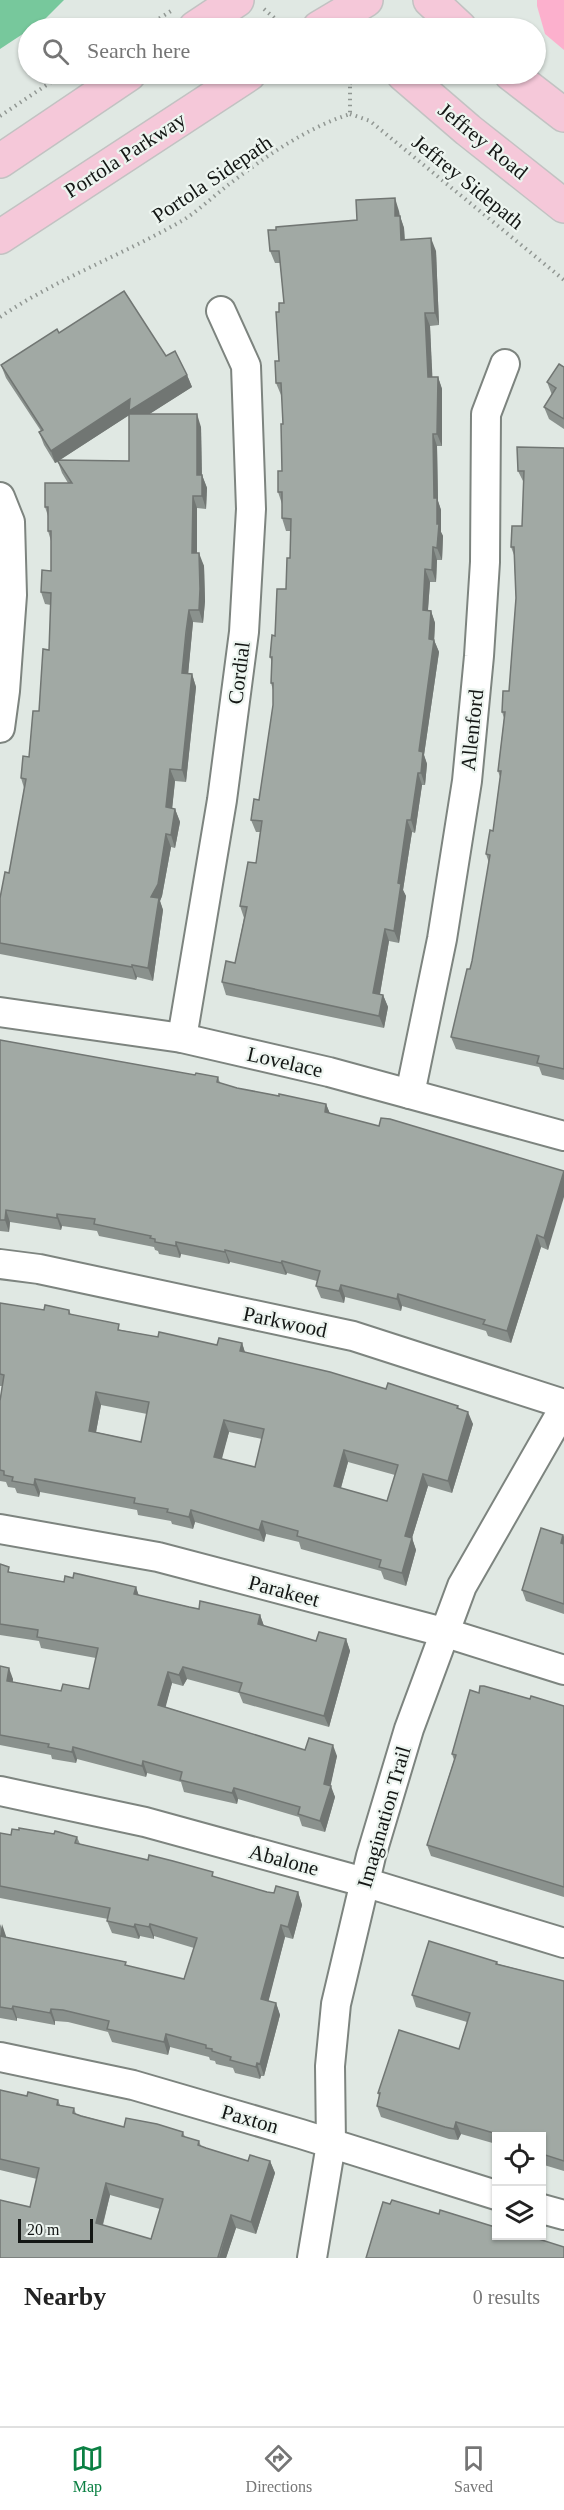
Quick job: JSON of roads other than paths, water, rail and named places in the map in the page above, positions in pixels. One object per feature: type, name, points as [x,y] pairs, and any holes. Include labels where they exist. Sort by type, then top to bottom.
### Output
[{"type":"main road","points":[[430,0],[449,18]]},
{"type":"main road","points":[[187,17],[249,4]]},
{"type":"main road","points":[[0,161],[114,84]]},
{"type":"main road","name":"Portola Parkway","points":[[0,237],[234,84]]},
{"type":"main road","name":"Jeffrey Road","points":[[415,84],[468,130],[564,206]]},
{"type":"main road","points":[[524,84],[564,115]]},
{"type":"street","name":"Cordial","points":[[182,1038],[222,801],[244,632],[251,509],[246,366],[221,310]]},
{"type":"street","name":"Allenford","points":[[410,1094],[442,939],[467,781],[479,657],[484,574],[486,414],[505,364]]},
{"type":"street","points":[[0,497],[10,522],[12,595],[0,728]]},
{"type":"street","name":"Lovelace","points":[[0,1012],[182,1038],[329,1072],[564,1136]]},
{"type":"street","name":"Parkwood","points":[[0,1264],[39,1269],[353,1336],[564,1406]]},
{"type":"street","name":"Imagination Trail","points":[[312,2258],[331,2144],[330,2066],[336,2004],[364,1882],[409,1730],[462,1586],[564,1406]]},
{"type":"street","name":"Parakeet","points":[[0,1529],[158,1557],[444,1632],[564,1670]]},
{"type":"street","name":"Abalone","points":[[0,1791],[145,1822],[364,1882],[564,1943]]},
{"type":"street","name":"Paxton","points":[[0,2057],[133,2085],[492,2194]]},
{"type":"street","points":[[546,2210],[564,2216]]}]
